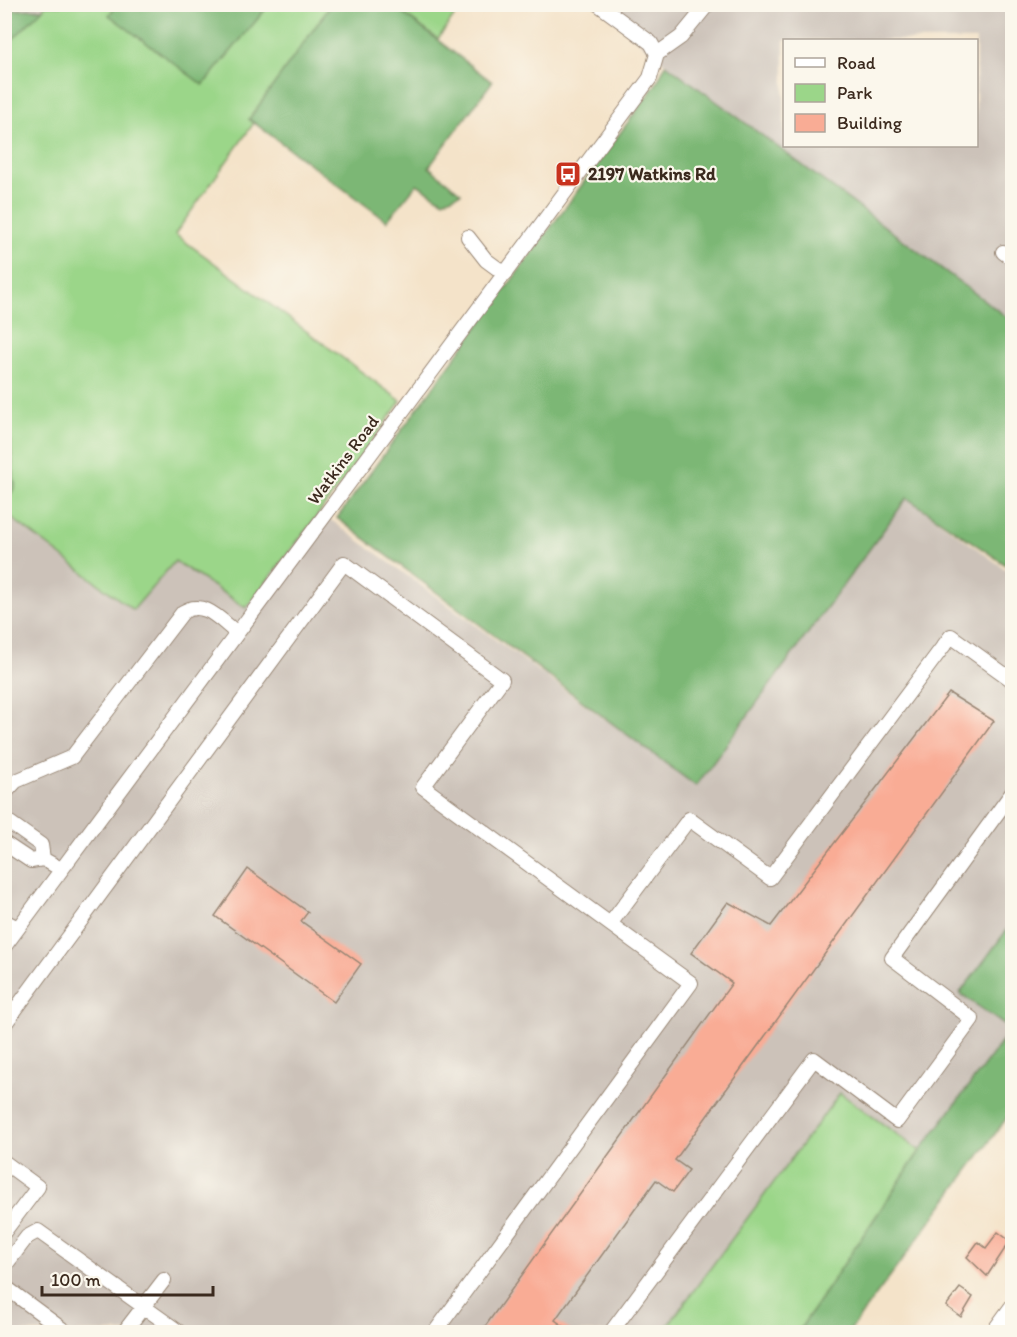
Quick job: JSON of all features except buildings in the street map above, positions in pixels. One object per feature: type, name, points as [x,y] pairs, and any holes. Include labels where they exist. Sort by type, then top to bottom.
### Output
[{"type":"street","points":[[598,4],[651,43],[657,54],[681,37],[708,4]]},
{"type":"street","name":"Watkins Road","points":[[4,947],[9,921],[61,869],[650,78],[657,54]]},
{"type":"street","points":[[468,237],[486,260],[505,274]]},
{"type":"street","points":[[4,1024],[344,563],[501,680],[423,787],[691,983],[435,1332]]},
{"type":"street","points":[[4,794],[16,781],[72,757],[183,612],[192,606],[204,608],[237,633]]},
{"type":"street","points":[[610,924],[689,819],[770,878],[951,636],[1012,680]]},
{"type":"street","points":[[611,1332],[814,1059],[897,1121],[972,1019],[892,958],[1012,793]]},
{"type":"street","points":[[4,824],[10,823],[41,845],[43,859]]},
{"type":"street","points":[[4,843],[31,861],[43,859],[61,869]]},
{"type":"street","points":[[4,1162],[38,1187],[4,1232]]},
{"type":"street","points":[[4,1267],[27,1238],[38,1231],[178,1332]]},
{"type":"street","points":[[124,1332],[164,1280]]},
{"type":"street","points":[[4,1286],[66,1332]]},
{"type":"street","points":[[993,1332],[1012,1306]]},
{"type":"shaded area","points":[[4,5],[46,5],[43,9],[5,10]]},
{"type":"shaded area","points":[[595,5],[1012,5],[1012,321],[666,64]]},
{"type":"shaded area","points":[[907,498],[1012,574],[1012,923],[960,993],[1012,1029],[920,1151],[840,1093],[663,1332],[14,1332],[4,1325],[4,513],[133,610],[175,561],[320,512],[695,785]]},
{"type":"green space","points":[[117,4],[269,5],[203,85],[109,15]]},
{"type":"green space","points":[[46,5],[117,5],[110,15],[203,85],[269,5],[331,5],[249,119],[254,123],[175,234],[401,401],[246,608],[175,561],[133,610],[5,513],[5,505],[15,486],[4,390],[4,47]]},
{"type":"green space","points":[[331,5],[392,5],[492,82],[429,167],[461,193],[443,201],[417,184],[387,221],[249,119]]},
{"type":"green space","points":[[392,5],[462,5],[438,39]]},
{"type":"green space","points":[[43,9],[5,47],[5,10]]},
{"type":"green space","points":[[666,64],[1012,321],[1012,569],[907,498],[696,786],[337,518],[656,84]]},
{"type":"green space","points":[[5,390],[15,486],[4,505]]},
{"type":"green space","points":[[1012,923],[1012,1111],[849,1332],[798,1332],[920,1151],[1011,1030],[960,993]]},
{"type":"green space","points":[[840,1093],[920,1151],[798,1332],[663,1332]]},
{"type":"place","name":"2197 Watkins Rd","points":[[568,174]]}]
